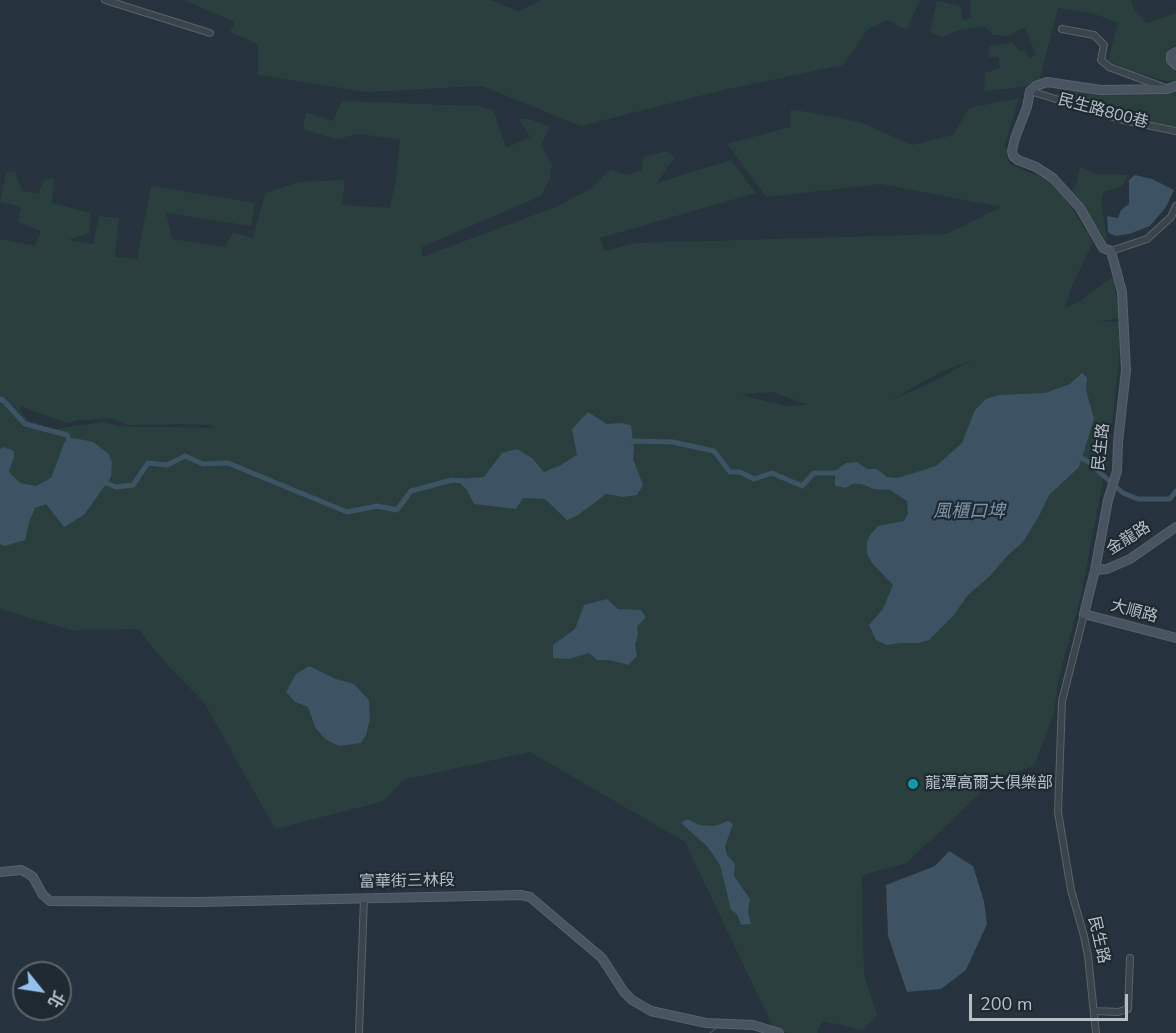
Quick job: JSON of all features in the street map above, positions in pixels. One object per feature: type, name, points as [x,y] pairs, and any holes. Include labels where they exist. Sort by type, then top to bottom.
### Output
[{"type":"street","points":[[105,0],[210,33]]},
{"type":"street","points":[[1062,29],[1095,35],[1104,45],[1101,60],[1109,67],[1171,88]]},
{"type":"street","points":[[1176,52],[1171,55],[1170,60],[1176,65]]},
{"type":"street","points":[[1030,92],[1036,86],[1047,82],[1101,90],[1171,88]]},
{"type":"street","name":"民生路800巷","points":[[1030,92],[1123,120],[1176,131]]},
{"type":"street","name":"民生路","points":[[1030,92],[1013,145],[1013,156],[1046,172],[1059,183],[1080,208],[1103,248],[1111,251],[1122,292],[1126,370],[1117,471],[1108,500],[1095,570],[1062,701],[1058,812],[1071,890],[1086,946],[1096,1033]]},
{"type":"street","points":[[1111,251],[1147,239],[1171,217],[1176,206]]},
{"type":"street","name":"金龍路","points":[[1095,570],[1107,569],[1130,559],[1176,527]]},
{"type":"street","name":"大順路","points":[[1084,614],[1176,638]]},
{"type":"street","name":"富華街三林段","points":[[0,872],[21,870],[27,873],[33,877],[43,895],[50,901],[198,902],[521,895],[530,897],[602,958],[624,992],[632,1000],[651,1011],[706,1023],[753,1025],[779,1033]]},
{"type":"street","points":[[359,1033],[364,898]]},
{"type":"street","points":[[1095,1011],[1118,1012],[1128,1009],[1131,958]]},
{"type":"green space","points":[[183,0],[490,0],[518,11],[542,0],[920,0],[906,30],[888,20],[868,29],[843,65],[719,91],[581,126],[482,86],[367,92],[258,75],[258,44],[230,32],[235,22]]},
{"type":"green space","points":[[970,0],[1131,0],[1134,10],[1147,23],[1176,13],[1176,45],[1165,56],[1176,65],[1176,81],[1169,82],[1131,71],[1108,61],[1118,23],[1092,13],[1058,8],[1039,82],[1024,87],[984,91],[985,73],[1000,68],[998,57],[988,57],[990,46],[1013,43],[1020,51],[1025,50],[1029,58],[1036,55],[1025,27],[1008,36],[993,35],[983,26],[956,31],[942,37],[930,32],[937,1],[961,6],[962,20],[971,18]]},
{"type":"green space","points":[[1176,89],[1176,127],[1145,122],[1120,106],[1098,109],[1054,94],[1069,91],[1147,92]]},
{"type":"green space","points":[[1019,98],[1005,144],[1009,164],[1044,178],[1058,187],[1093,242],[1071,288],[1065,308],[1080,301],[1113,276],[1120,318],[1095,322],[1123,322],[1107,469],[1105,469],[1081,596],[1060,673],[1053,716],[1034,766],[996,778],[907,863],[862,875],[864,975],[877,1015],[863,1030],[822,1021],[817,1033],[789,1033],[774,1029],[685,842],[530,752],[403,780],[384,801],[275,829],[205,704],[169,667],[138,629],[71,630],[0,609],[0,239],[35,246],[41,231],[17,222],[21,207],[0,202],[6,172],[15,171],[22,191],[39,193],[44,180],[54,177],[52,203],[91,213],[89,233],[68,240],[93,244],[99,216],[119,218],[115,257],[137,259],[151,186],[255,203],[251,226],[166,213],[172,239],[225,247],[233,232],[253,238],[265,193],[299,182],[345,180],[342,205],[390,208],[400,139],[357,134],[338,139],[325,136],[303,129],[306,112],[333,121],[342,101],[479,106],[494,111],[506,148],[530,137],[519,119],[529,119],[550,127],[541,145],[552,164],[550,179],[541,196],[422,247],[422,257],[558,206],[592,188],[610,169],[627,175],[642,170],[643,157],[667,151],[675,157],[657,183],[731,160],[756,193],[600,238],[605,251],[636,243],[947,234],[1001,207],[881,184],[766,197],[727,144],[790,127],[791,109],[860,122],[912,145],[953,135],[969,108]],"holes":[[[972,360],[932,382],[889,401],[943,371]],[[773,392],[809,405],[787,406],[740,395]],[[20,406],[67,423],[112,418],[127,425],[182,424],[208,425],[217,428],[118,426],[103,422],[55,429],[29,421],[20,410]]]},
{"type":"green space","points":[[1080,167],[1096,174],[1128,175],[1122,186],[1103,192],[1101,201],[1107,242],[1072,190],[1076,185]]},
{"type":"water","points":[[1135,175],[1152,179],[1174,190],[1166,207],[1150,226],[1129,234],[1115,236],[1108,232],[1107,216],[1118,218],[1121,210],[1129,204],[1129,180]]},
{"type":"water","name":"風櫃口埤","points":[[1082,373],[1087,378],[1086,390],[1094,419],[1079,467],[1049,495],[1023,542],[968,595],[953,616],[929,640],[887,645],[876,640],[869,625],[883,609],[893,585],[872,563],[867,553],[867,542],[878,526],[904,521],[908,514],[907,501],[890,490],[874,489],[861,484],[852,484],[846,488],[835,486],[835,471],[846,463],[857,462],[867,469],[877,469],[887,477],[897,478],[936,466],[962,443],[975,410],[986,399],[1000,395],[1045,393],[1070,384]]},
{"type":"water","points":[[588,412],[607,424],[631,425],[633,459],[643,485],[637,495],[623,497],[606,494],[578,515],[567,520],[545,499],[523,498],[516,509],[474,504],[467,490],[456,479],[484,477],[502,453],[517,449],[532,458],[544,472],[561,465],[577,455],[572,429]]},
{"type":"water","points":[[74,438],[93,442],[109,454],[112,463],[111,477],[84,515],[64,527],[46,504],[35,508],[25,540],[5,546],[0,544],[0,449],[4,447],[14,451],[9,472],[20,483],[36,486],[51,478],[65,441]]},
{"type":"water","points":[[607,599],[618,609],[641,610],[646,617],[637,627],[638,635],[635,645],[637,656],[628,665],[609,660],[597,660],[589,653],[569,659],[553,658],[553,645],[575,629],[584,605]]},
{"type":"water","points":[[309,666],[336,679],[354,684],[369,700],[370,720],[361,743],[339,746],[325,739],[315,727],[308,707],[295,702],[286,692],[296,674]]},
{"type":"water","points":[[687,819],[700,825],[714,826],[728,821],[733,824],[725,846],[727,855],[735,864],[734,876],[750,899],[748,912],[751,924],[741,925],[737,914],[731,910],[720,865],[707,846],[681,823]]},
{"type":"water","points":[[949,851],[973,866],[984,901],[987,924],[966,970],[941,989],[907,992],[888,936],[886,885],[935,866]]},
{"type":"waterway","points":[[0,400],[2,399],[25,424],[67,435],[72,446]]},
{"type":"waterway","points":[[627,444],[634,441],[673,442],[714,451],[730,472],[740,472],[754,479],[772,473],[802,486],[814,473],[840,473]]},
{"type":"waterway","points":[[101,481],[116,487],[133,485],[148,463],[167,465],[185,456],[203,464],[228,463],[347,512],[377,506],[397,510],[411,491],[452,480],[464,481]]},
{"type":"waterway","points":[[1076,459],[1081,458],[1087,461],[1123,493],[1138,499],[1170,499],[1176,491]]},
{"type":"waterway","points":[[710,1033],[716,1028]]},
{"type":"place","name":"龍潭高爾夫俱樂部","points":[[913,784]]}]
